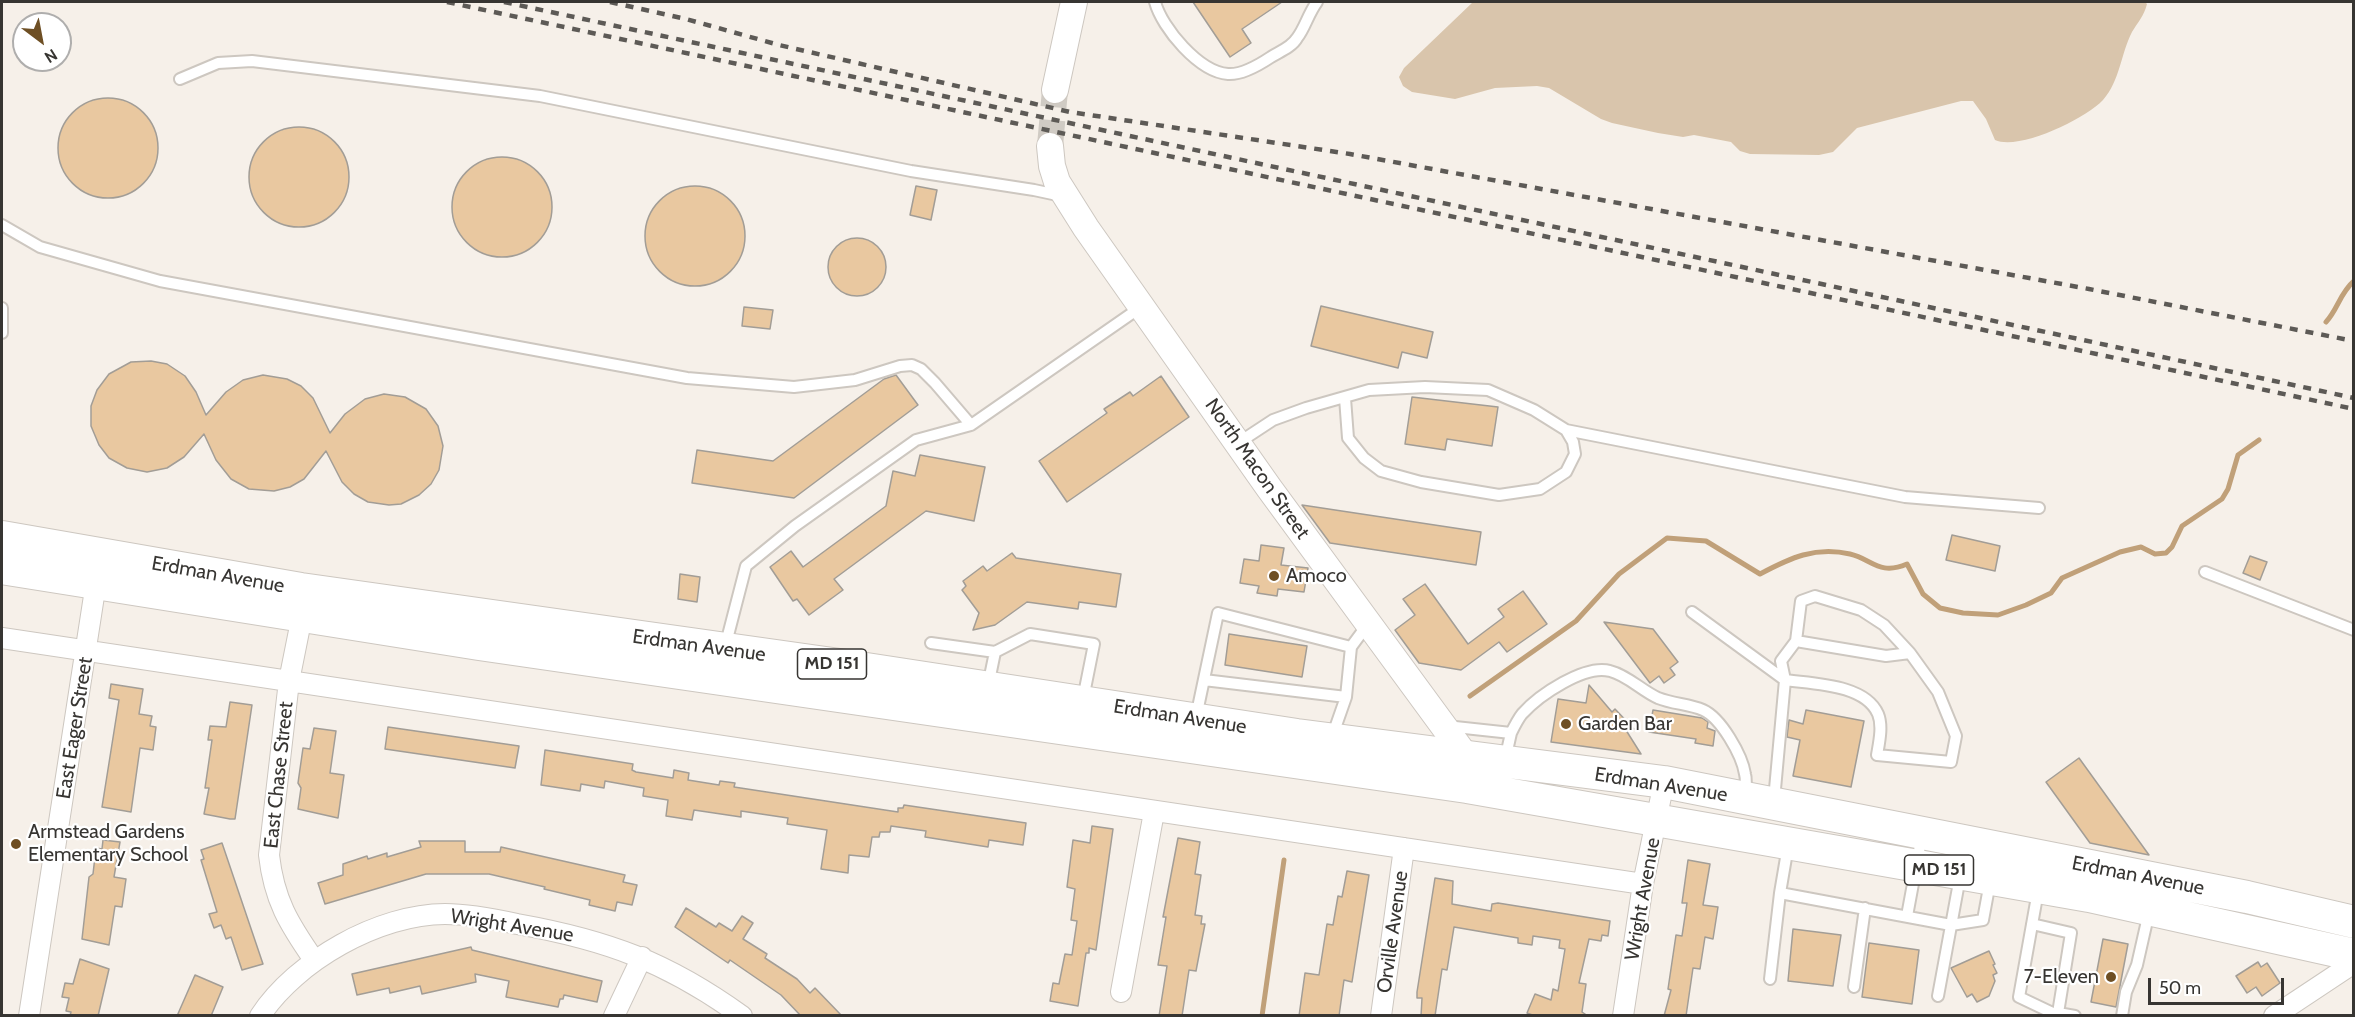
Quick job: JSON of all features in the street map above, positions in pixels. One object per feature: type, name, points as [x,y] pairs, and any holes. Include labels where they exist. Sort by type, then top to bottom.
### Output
[{"type":"main road","name":"Erdman Avenue","points":[[2,537],[722,664],[1467,773],[1508,748],[1759,802],[2247,897],[2354,922]]},
{"type":"main road","name":"Erdman Avenue","points":[[2,568],[302,616],[722,664],[987,688],[1332,740],[1657,819],[2038,887],[2354,955]]},
{"type":"street","points":[[1055,90],[1074,2]]},
{"type":"street","name":"North Macon Street","points":[[1050,146],[1052,166],[1066,197],[1238,443],[1443,726],[1467,773]]},
{"type":"street","name":"East Eager Street","points":[[29,1016],[96,583]]},
{"type":"street","name":"East Chase Street","points":[[302,616],[289,681],[269,855],[272,877],[286,920],[314,960]]},
{"type":"street","points":[[2,638],[1643,884]]},
{"type":"street","name":"Wright Avenue","points":[[1623,1016],[1643,884],[1664,782]]},
{"type":"street","points":[[1121,992],[1154,812]]},
{"type":"street","name":"Orville Avenue","points":[[1381,1016],[1404,848]]},
{"type":"street","name":"Wright Avenue","points":[[260,1016],[286,983],[314,960],[385,926],[444,914],[488,918],[597,940],[642,957],[689,980],[742,1016]]},
{"type":"street","points":[[615,1016],[642,957]]},
{"type":"street","points":[[2274,1016],[2354,963]]},
{"type":"lane","points":[[1155,2],[1181,47],[1215,70],[1228,75],[1241,73],[1289,46],[1297,39],[1306,16],[1317,2]]},
{"type":"lane","points":[[180,79],[218,63],[252,61],[540,96],[911,171],[1066,197]]},
{"type":"lane","points":[[2,225],[40,247],[160,281],[687,378],[794,387],[855,380],[900,366],[912,365],[921,369],[935,383],[971,425]]},
{"type":"lane","points":[[722,664],[746,566],[795,526],[916,440],[971,425],[1142,307]]},
{"type":"lane","points":[[2,308],[2,333]]},
{"type":"lane","points":[[1238,443],[1273,420],[1369,390],[1425,387],[1488,390],[1534,410],[1566,430],[1905,497],[2039,508]]},
{"type":"lane","points":[[1345,398],[1348,438],[1364,458],[1381,471],[1421,482],[1499,495],[1540,489],[1566,472],[1575,454],[1573,442],[1566,430]]},
{"type":"lane","points":[[2205,572],[2354,630]]},
{"type":"lane","points":[[1692,612],[1785,680],[1846,688],[1870,703],[1878,714],[1877,755],[1951,762],[1956,736],[1938,692],[1910,653],[1884,625],[1861,610],[1815,596],[1801,601],[1796,640],[1781,661],[1785,680],[1759,802]]},
{"type":"lane","points":[[1195,719],[1218,613],[1351,647]]},
{"type":"lane","points":[[1332,740],[1346,697],[1351,647],[1368,623]]},
{"type":"lane","points":[[931,643],[995,652],[1030,634],[1094,644],[1082,702]]},
{"type":"lane","points":[[1796,640],[1886,656],[1910,653]]},
{"type":"lane","points":[[987,688],[995,652]]},
{"type":"lane","points":[[1443,726],[1508,748],[1521,714],[1540,698],[1563,683],[1590,671],[1613,671],[1650,694],[1704,711],[1712,718],[1739,753],[1759,802]]},
{"type":"lane","points":[[1204,680],[1346,697]]},
{"type":"lane","points":[[1907,916],[1922,834]]},
{"type":"lane","points":[[1770,980],[1788,843]]},
{"type":"lane","points":[[1780,893],[1951,925],[1983,920],[1976,876]]},
{"type":"lane","points":[[1938,996],[1951,925],[1976,876]]},
{"type":"lane","points":[[2038,887],[2019,997],[2059,1014],[2075,1016]]},
{"type":"lane","points":[[1854,987],[1865,908]]},
{"type":"lane","points":[[2122,1016],[2126,992],[2137,965],[2149,911]]},
{"type":"lane","points":[[2032,924],[2071,933],[2059,1014]]},
{"type":"shaded area","points":[[1473,2],[2145,2],[2147,4],[2128,40],[2117,76],[2109,92],[2094,108],[2067,124],[2019,141],[1995,140],[1986,119],[1973,101],[1961,101],[1857,128],[1833,152],[1819,155],[1750,154],[1740,151],[1731,142],[1694,135],[1683,137],[1612,123],[1601,119],[1549,88],[1537,86],[1495,88],[1455,99],[1412,92],[1403,86],[1399,77],[1404,68]]},
{"type":"building","points":[[1193,2],[1282,2],[1242,29],[1251,43],[1230,57]]},
{"type":"building","points":[[108,98],[136,106],[150,120],[158,148],[150,176],[136,190],[108,198],[80,190],[66,176],[58,148],[66,120],[80,106]]},
{"type":"building","points":[[299,127],[327,135],[341,149],[349,177],[341,205],[327,219],[299,227],[271,219],[257,205],[249,177],[257,149],[271,135]]},
{"type":"building","points":[[502,157],[521,161],[537,172],[548,188],[552,207],[548,226],[537,242],[521,253],[502,257],[483,253],[467,242],[456,226],[452,207],[456,188],[467,172],[483,161]]},
{"type":"building","points":[[695,186],[723,194],[737,208],[745,236],[737,264],[723,278],[695,286],[667,278],[653,264],[645,236],[653,208],[667,194]]},
{"type":"building","points":[[916,186],[937,190],[931,220],[910,215]]},
{"type":"building","points":[[851,238],[863,238],[878,246],[886,261],[886,273],[878,288],[863,296],[851,296],[836,288],[828,273],[828,261],[836,246]]},
{"type":"building","points":[[1321,306],[1433,332],[1427,358],[1402,352],[1398,368],[1311,346]]},
{"type":"building","points":[[744,307],[773,310],[770,329],[742,326]]},
{"type":"building","points":[[151,361],[167,364],[185,376],[196,392],[206,415],[226,392],[243,380],[263,375],[287,379],[301,386],[313,398],[330,433],[345,414],[365,399],[384,394],[405,397],[426,409],[438,426],[443,446],[439,470],[431,484],[419,495],[401,504],[389,505],[368,502],[354,494],[342,482],[326,451],[304,479],[290,487],[274,491],[249,489],[231,479],[216,460],[204,434],[184,457],[167,468],[147,472],[127,468],[109,458],[99,445],[91,426],[91,406],[97,390],[109,374],[131,362]]},
{"type":"building","points":[[896,375],[918,405],[794,498],[692,483],[697,450],[773,461],[884,379]]},
{"type":"building","points":[[1161,376],[1189,417],[1067,502],[1039,461],[1107,413],[1104,409],[1130,392],[1133,396]]},
{"type":"building","points":[[1412,397],[1498,407],[1492,446],[1447,439],[1445,450],[1405,444]]},
{"type":"building","points":[[920,455],[985,467],[974,521],[926,511],[834,579],[843,590],[809,615],[797,599],[793,601],[770,567],[791,551],[803,567],[886,506],[893,471],[915,476]]},
{"type":"building","points":[[1302,505],[1481,532],[1476,565],[1330,543]]},
{"type":"building","points":[[1952,535],[2000,546],[1995,571],[1946,560]]},
{"type":"building","name":"Amoco","points":[[1261,545],[1284,548],[1281,565],[1308,568],[1304,592],[1278,589],[1277,596],[1257,593],[1259,586],[1240,583],[1244,559],[1259,561]]},
{"type":"building","points":[[1012,553],[1016,558],[1121,574],[1116,607],[1079,602],[1078,609],[1027,602],[995,625],[973,630],[979,613],[962,590],[966,586],[963,581],[983,566],[987,571]]},
{"type":"building","points":[[2250,556],[2267,562],[2260,580],[2243,573]]},
{"type":"building","points":[[680,574],[700,577],[697,602],[678,599]]},
{"type":"building","points":[[1425,584],[1468,644],[1504,617],[1498,609],[1523,591],[1547,624],[1507,652],[1499,642],[1461,670],[1419,663],[1395,630],[1415,615],[1403,599]]},
{"type":"building","points":[[1604,622],[1653,629],[1678,662],[1670,668],[1675,675],[1664,683],[1659,676],[1650,683]]},
{"type":"building","name":"Amoco","points":[[1229,634],[1307,646],[1302,677],[1225,665]]},
{"type":"building","points":[[111,684],[143,689],[139,714],[152,716],[150,726],[156,727],[153,750],[140,748],[131,812],[102,807],[119,700],[109,698]]},
{"type":"building","points":[[1589,685],[1612,712],[1615,709],[1634,729],[1624,727],[1641,754],[1551,742],[1558,699],[1586,703]]},
{"type":"building","points":[[230,702],[252,705],[235,819],[204,814],[209,788],[205,788],[212,740],[208,740],[210,726],[226,727]]},
{"type":"building","points":[[1653,710],[1702,718],[1708,722],[1707,728],[1715,731],[1713,746],[1695,743],[1696,739],[1649,732]]},
{"type":"building","points":[[1806,710],[1864,721],[1851,787],[1793,776],[1800,740],[1787,737],[1789,720],[1803,724]]},
{"type":"building","points":[[388,727],[519,746],[515,768],[385,749]]},
{"type":"building","points":[[314,728],[336,731],[330,773],[344,775],[338,818],[298,809],[301,788],[298,783],[303,748],[310,749]]},
{"type":"building","points":[[545,750],[633,764],[632,770],[636,772],[673,778],[674,770],[689,773],[688,780],[719,785],[720,781],[735,783],[734,787],[898,812],[898,808],[903,808],[904,805],[1026,823],[1023,845],[989,840],[988,847],[925,837],[926,831],[891,826],[890,832],[880,832],[879,837],[872,837],[869,857],[849,855],[848,873],[821,869],[827,830],[787,824],[788,818],[741,811],[741,817],[694,810],[692,820],[666,816],[668,800],[643,796],[644,788],[605,781],[604,788],[581,784],[580,791],[541,785]]},
{"type":"building","points":[[2079,758],[2149,855],[2090,843],[2046,782]]},
{"type":"building","points":[[1092,826],[1113,829],[1096,950],[1089,948],[1089,953],[1086,953],[1078,1006],[1050,1001],[1053,983],[1059,984],[1065,954],[1072,955],[1077,921],[1071,920],[1075,889],[1067,887],[1073,840],[1090,843]]},
{"type":"building","points":[[1178,838],[1200,842],[1195,874],[1201,875],[1195,915],[1202,916],[1201,924],[1205,924],[1196,971],[1189,970],[1182,1016],[1159,1016],[1167,966],[1158,965],[1166,917],[1163,917]]},
{"type":"building","points":[[103,840],[120,842],[114,877],[126,879],[122,907],[115,906],[109,945],[82,939],[89,877],[93,874],[96,848],[102,849]]},
{"type":"building","points":[[419,841],[465,841],[465,852],[500,852],[501,847],[625,875],[623,882],[637,885],[632,905],[617,902],[615,911],[589,905],[590,900],[489,874],[426,874],[325,904],[318,883],[343,875],[343,864],[367,856],[368,859],[387,853],[387,857],[421,847]]},
{"type":"building","points":[[222,843],[263,964],[242,970],[231,937],[226,939],[221,925],[214,928],[209,914],[217,912],[201,860],[204,859],[201,850]]},
{"type":"building","points":[[1688,860],[1710,864],[1703,905],[1718,907],[1713,939],[1705,937],[1700,969],[1693,968],[1686,1016],[1664,1016],[1671,990],[1668,989],[1676,935],[1682,936],[1687,903],[1682,903]]},
{"type":"building","points":[[1347,871],[1369,875],[1352,982],[1344,980],[1339,1016],[1299,1016],[1305,973],[1319,975],[1327,924],[1333,925],[1338,896],[1342,897]]},
{"type":"building","points":[[1435,878],[1453,881],[1452,904],[1491,911],[1492,904],[1498,903],[1610,921],[1608,936],[1602,935],[1601,941],[1589,939],[1579,983],[1586,984],[1582,1012],[1588,1016],[1535,1016],[1527,1013],[1535,994],[1551,1000],[1553,989],[1558,991],[1565,949],[1559,948],[1560,940],[1533,936],[1532,945],[1518,943],[1518,938],[1454,927],[1447,970],[1442,969],[1435,1016],[1421,1016],[1422,998],[1417,998],[1417,992]]},
{"type":"building","points":[[686,908],[716,927],[719,923],[732,931],[742,916],[753,923],[743,939],[767,954],[765,958],[797,979],[810,993],[815,988],[842,1016],[801,1016],[781,995],[730,960],[728,963],[675,927]]},
{"type":"building","points":[[1793,929],[1841,935],[1833,986],[1788,981]]},
{"type":"building","name":"7-Eleven","points":[[2103,939],[2128,944],[2116,1007],[2091,1002]]},
{"type":"building","points":[[1869,943],[1919,950],[1912,1004],[1862,997]]},
{"type":"building","points":[[471,947],[472,950],[602,981],[597,1002],[564,995],[558,1007],[506,997],[509,981],[475,974],[476,982],[422,994],[420,986],[390,993],[389,988],[357,995],[352,974]]},
{"type":"building","points":[[1989,951],[1997,973],[1993,975],[1995,981],[1989,996],[1977,1002],[1972,994],[1967,997],[1951,968]]},
{"type":"building","points":[[80,959],[109,969],[98,1016],[70,1016],[71,1012],[66,1011],[69,998],[62,997],[65,983],[73,984]]},
{"type":"building","points":[[2258,962],[2261,967],[2267,963],[2280,983],[2262,996],[2256,987],[2247,993],[2236,976]]},
{"type":"building","points":[[195,975],[223,987],[211,1016],[177,1016]]},
{"type":"waterway","points":[[2326,322],[2354,281]]},
{"type":"waterway","points":[[1470,696],[1576,621],[1619,574],[1667,538],[1706,541],[1760,574],[1803,555],[1825,552],[1858,556],[1882,567],[1889,568],[1907,564],[1923,594],[1940,608],[1963,613],[1998,615],[2051,593],[2062,578],[2120,552],[2141,547],[2155,554],[2166,553],[2172,547],[2182,526],[2222,499],[2228,489],[2238,455],[2259,440]]},
{"type":"waterway","points":[[1262,1016],[1284,860]]},
{"type":"tunnel","points":[[1050,146],[1055,90]]},
{"type":"railway","points":[[447,2],[2354,409]]},
{"type":"railway","points":[[504,2],[2354,398]]},
{"type":"railway","points":[[610,2],[686,19],[779,45],[1070,112],[1350,154],[2089,289],[2354,341]]},
{"type":"place","name":"Amoco","points":[[1274,576]]},
{"type":"place","name":"Garden Bar","points":[[1566,724]]},
{"type":"place","name":"Armstead Gardens Elementary School","points":[[16,844]]},
{"type":"place","name":"7-Eleven","points":[[2111,977]]}]
